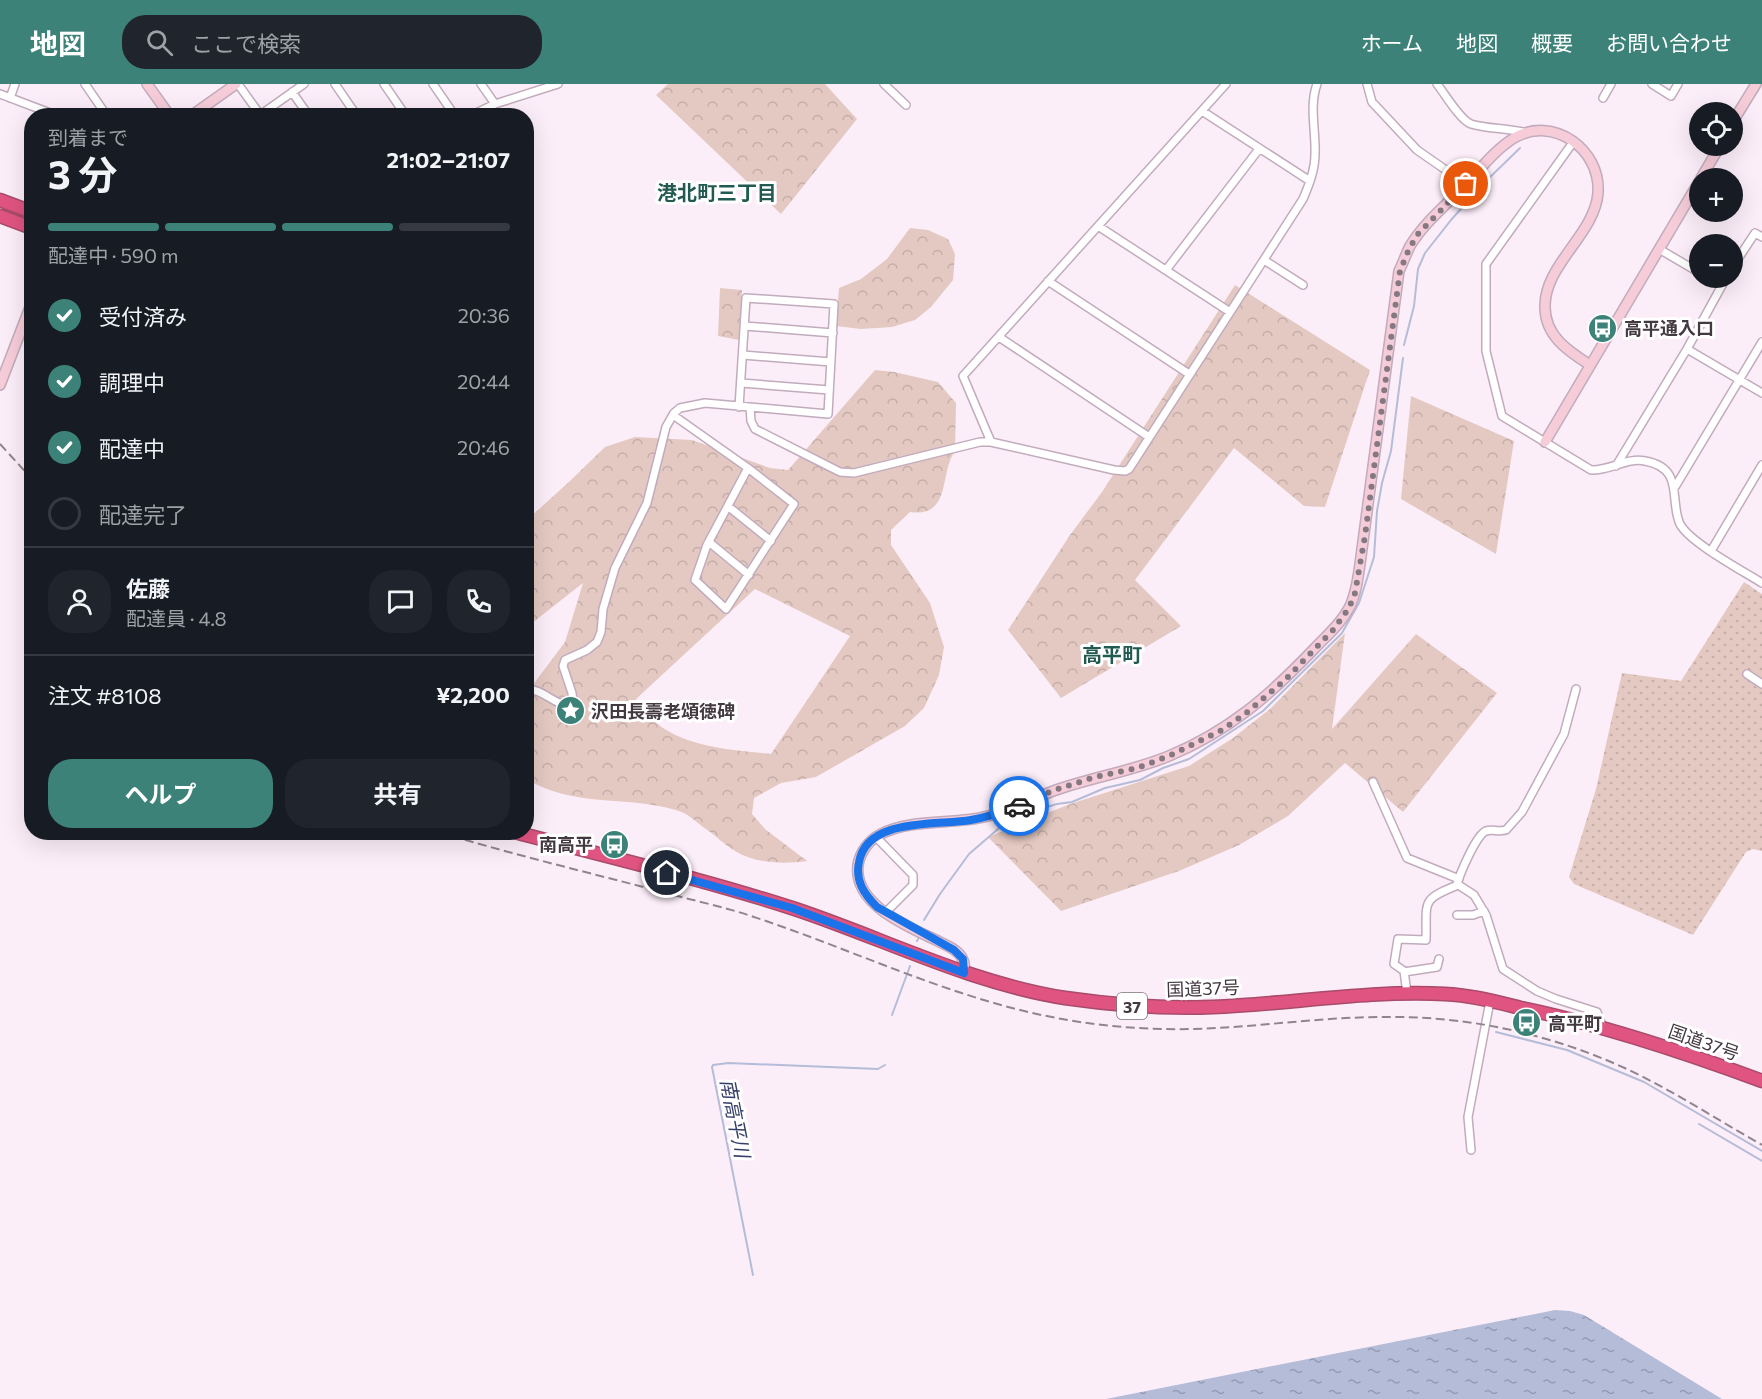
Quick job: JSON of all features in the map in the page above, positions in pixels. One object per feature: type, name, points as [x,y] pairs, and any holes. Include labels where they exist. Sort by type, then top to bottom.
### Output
[{"type":"highway","points":[[0,200],[24,209]]},
{"type":"highway","points":[[0,216],[24,225]]},
{"type":"highway","name":"国道37号","points":[[534,837],[792,908],[964,973],[1029,992],[1103,1003],[1160,1008],[1213,1007],[1407,993],[1449,994],[1551,1014],[1712,1063],[1762,1081]]},
{"type":"street","points":[[10,98],[15,84]]},
{"type":"street","points":[[86,84],[101,108]]},
{"type":"street","points":[[147,84],[164,108]]},
{"type":"street","points":[[202,108],[237,84],[256,108]]},
{"type":"street","points":[[270,108],[304,84]]},
{"type":"street","points":[[334,84],[351,108]]},
{"type":"street","points":[[384,84],[400,108]]},
{"type":"street","points":[[433,84],[450,108]]},
{"type":"street","points":[[481,84],[495,104]]},
{"type":"street","points":[[487,108],[532,87],[558,84]]},
{"type":"street","points":[[884,84],[906,105]]},
{"type":"street","points":[[991,442],[963,376],[1226,84]]},
{"type":"street","points":[[1366,84],[1372,102],[1417,150],[1466,184]]},
{"type":"street","points":[[1437,84],[1463,119],[1470,123],[1515,129],[1527,133]]},
{"type":"street","points":[[1603,98],[1611,84]]},
{"type":"street","points":[[1652,84],[1671,96],[1678,84]]},
{"type":"street","points":[[1743,105],[1756,84]]},
{"type":"street","points":[[750,407],[751,421],[755,429],[840,472],[854,473],[973,444],[991,442],[1125,471],[1129,469],[1303,199],[1310,181],[1315,155],[1313,101],[1315,85]]},
{"type":"street","points":[[292,92],[303,108]]},
{"type":"street","points":[[0,94],[37,108]]},
{"type":"street","points":[[1202,111],[1310,181]]},
{"type":"street","points":[[964,973],[963,959],[954,950],[886,912],[868,899],[858,880],[858,863],[862,852],[876,837],[891,830],[988,816],[1020,806],[1052,791],[1095,777],[1137,768],[1169,756],[1222,730],[1245,714],[1285,680],[1333,630],[1349,608],[1355,593],[1400,271],[1418,234],[1504,146],[1514,138],[1527,133],[1552,131],[1568,137],[1583,150],[1595,168],[1598,180],[1596,201],[1585,225],[1548,286],[1545,308],[1548,325],[1558,342],[1590,365]]},
{"type":"street","points":[[1574,141],[1486,264],[1486,351],[1502,416],[1591,470],[1635,460],[1645,460],[1655,464],[1671,478],[1676,487],[1678,517],[1686,532],[1762,584]]},
{"type":"street","points":[[1166,270],[1259,149]]},
{"type":"street","points":[[1545,442],[1689,198]]},
{"type":"street","points":[[1098,226],[1230,312]]},
{"type":"street","points":[[1743,251],[1755,233],[1762,237]]},
{"type":"street","points":[[1659,249],[1689,267]]},
{"type":"street","points":[[1264,260],[1303,285]]},
{"type":"street","points":[[1048,281],[1189,374]]},
{"type":"street","points":[[1616,466],[1687,349],[1720,288]]},
{"type":"street","points":[[534,691],[541,692],[560,705],[569,706],[573,702],[563,666],[565,660],[587,650],[597,642],[601,632],[603,609],[615,568],[647,503],[666,427],[680,408],[705,403],[740,407],[828,414],[834,304],[746,298],[740,407]]},
{"type":"street","points":[[0,385],[24,323]]},
{"type":"street","points":[[745,326],[833,333]]},
{"type":"street","points":[[999,337],[1149,437]]},
{"type":"street","points":[[1676,487],[1762,342]]},
{"type":"street","points":[[1687,349],[1762,393]]},
{"type":"street","points":[[743,355],[831,362]]},
{"type":"street","points":[[741,382],[829,390]]},
{"type":"street","points":[[673,415],[748,468],[794,504],[726,609],[695,580],[709,542],[748,468]]},
{"type":"street","points":[[1711,551],[1762,465]]},
{"type":"street","points":[[729,507],[771,541]]},
{"type":"street","points":[[709,542],[749,575]]},
{"type":"street","points":[[1748,674],[1762,684]]},
{"type":"street","points":[[1407,993],[1404,972],[1394,964],[1398,939],[1426,940],[1427,904],[1433,895],[1458,882],[1482,834],[1486,831],[1506,830],[1522,812],[1564,734],[1576,689]]},
{"type":"street","points":[[1372,783],[1407,858],[1458,882],[1474,895],[1484,911],[1503,969],[1546,995],[1597,1012],[1604,1030]]},
{"type":"street","points":[[876,837],[913,875],[913,885],[886,912]]},
{"type":"street","points":[[1457,915],[1473,915],[1484,911]]},
{"type":"street","points":[[1404,972],[1437,967],[1439,959]]},
{"type":"street","points":[[1472,1150],[1468,1117],[1490,1001]]},
{"type":"green space","points":[[668,84],[825,84],[857,119],[781,214],[656,95]]},
{"type":"green space","points":[[910,228],[928,230],[948,239],[955,254],[953,280],[931,307],[915,320],[892,327],[861,329],[836,326],[839,288],[861,279],[887,259]]},
{"type":"green space","points":[[1235,285],[1370,370],[1325,507],[1304,506],[1234,448],[1135,580],[1181,626],[1061,698],[1008,630],[1070,535],[1102,492]]},
{"type":"green space","points":[[720,288],[742,290],[739,340],[718,336]]},
{"type":"green space","points":[[875,370],[938,382],[956,403],[955,451],[950,460],[938,501],[932,508],[923,512],[910,512],[891,530],[891,545],[930,603],[944,647],[939,675],[924,708],[905,726],[816,777],[781,783],[754,798],[752,814],[765,829],[807,861],[789,863],[761,861],[743,855],[731,849],[690,816],[679,811],[640,803],[582,798],[544,788],[534,783],[534,683],[565,642],[583,583],[534,622],[534,514],[605,447],[635,437],[692,440],[770,468],[788,470]],"holes":[[[755,589],[850,636],[771,754],[707,745],[676,735],[651,718],[636,699]]]},
{"type":"green space","points":[[1411,396],[1514,441],[1496,554],[1401,499]]},
{"type":"green space","points":[[1744,582],[1762,594],[1762,851],[1753,849],[1746,852],[1693,935],[1574,884],[1569,877],[1596,789],[1622,673],[1681,681]]},
{"type":"green space","points":[[1345,633],[1332,729],[1416,634],[1497,693],[1403,812],[1345,763],[1288,816],[1239,845],[1179,871],[1061,911],[988,837],[1070,804],[1189,766],[1233,738],[1270,709]]},
{"type":"water","points":[[1555,1310],[1584,1315],[1722,1399],[1106,1399]]},
{"type":"waterway","name":"南高平川","points":[[1404,345],[1414,306],[1418,269],[1425,253],[1484,183],[1520,148]]},
{"type":"waterway","name":"南高平川","points":[[924,920],[969,854],[1012,817],[1072,802],[1105,788],[1140,780],[1163,768],[1189,759],[1263,711],[1342,633],[1359,603],[1374,557],[1377,511],[1391,451],[1403,358]]},
{"type":"waterway","name":"南高平川","points":[[892,1015],[910,966]]},
{"type":"waterway","points":[[1496,1032],[1567,1050],[1644,1082],[1762,1151]]},
{"type":"waterway","name":"南高平川","points":[[753,1275],[713,1065],[728,1063],[878,1069],[885,1065]]},
{"type":"waterway","points":[[1699,1124],[1762,1161]]},
{"type":"railway","points":[[0,444],[24,470]]},
{"type":"railway","points":[[467,840],[743,913],[983,1000],[1062,1019],[1112,1026],[1178,1029],[1344,1018],[1424,1018],[1455,1020],[1544,1038],[1629,1070],[1762,1145]]},
{"type":"way so far","points":[[1019,806],[1052,791],[1095,777],[1137,768],[1169,756],[1222,730],[1285,680],[1333,630],[1349,608],[1355,593],[1365,536],[1400,271],[1418,234],[1466,184]]},
{"type":"place","name":"高平通入口","points":[[1603,328]]},
{"type":"place","name":"沢田長壽老頌徳碑","points":[[570,711]]},
{"type":"place","name":"南高平","points":[[614,844]]},
{"type":"place","name":"高平町","points":[[1527,1023]]},
{"type":"district","name":"港北町三丁目","points":[[717,192]]},
{"type":"district","name":"高平町","points":[[1112,654]]},
{"type":"route","points":[[667,873],[792,908],[964,973],[963,959],[954,950],[877,907],[868,899],[858,880],[858,863],[865,848],[882,833],[908,826],[968,820],[1019,806]]}]
